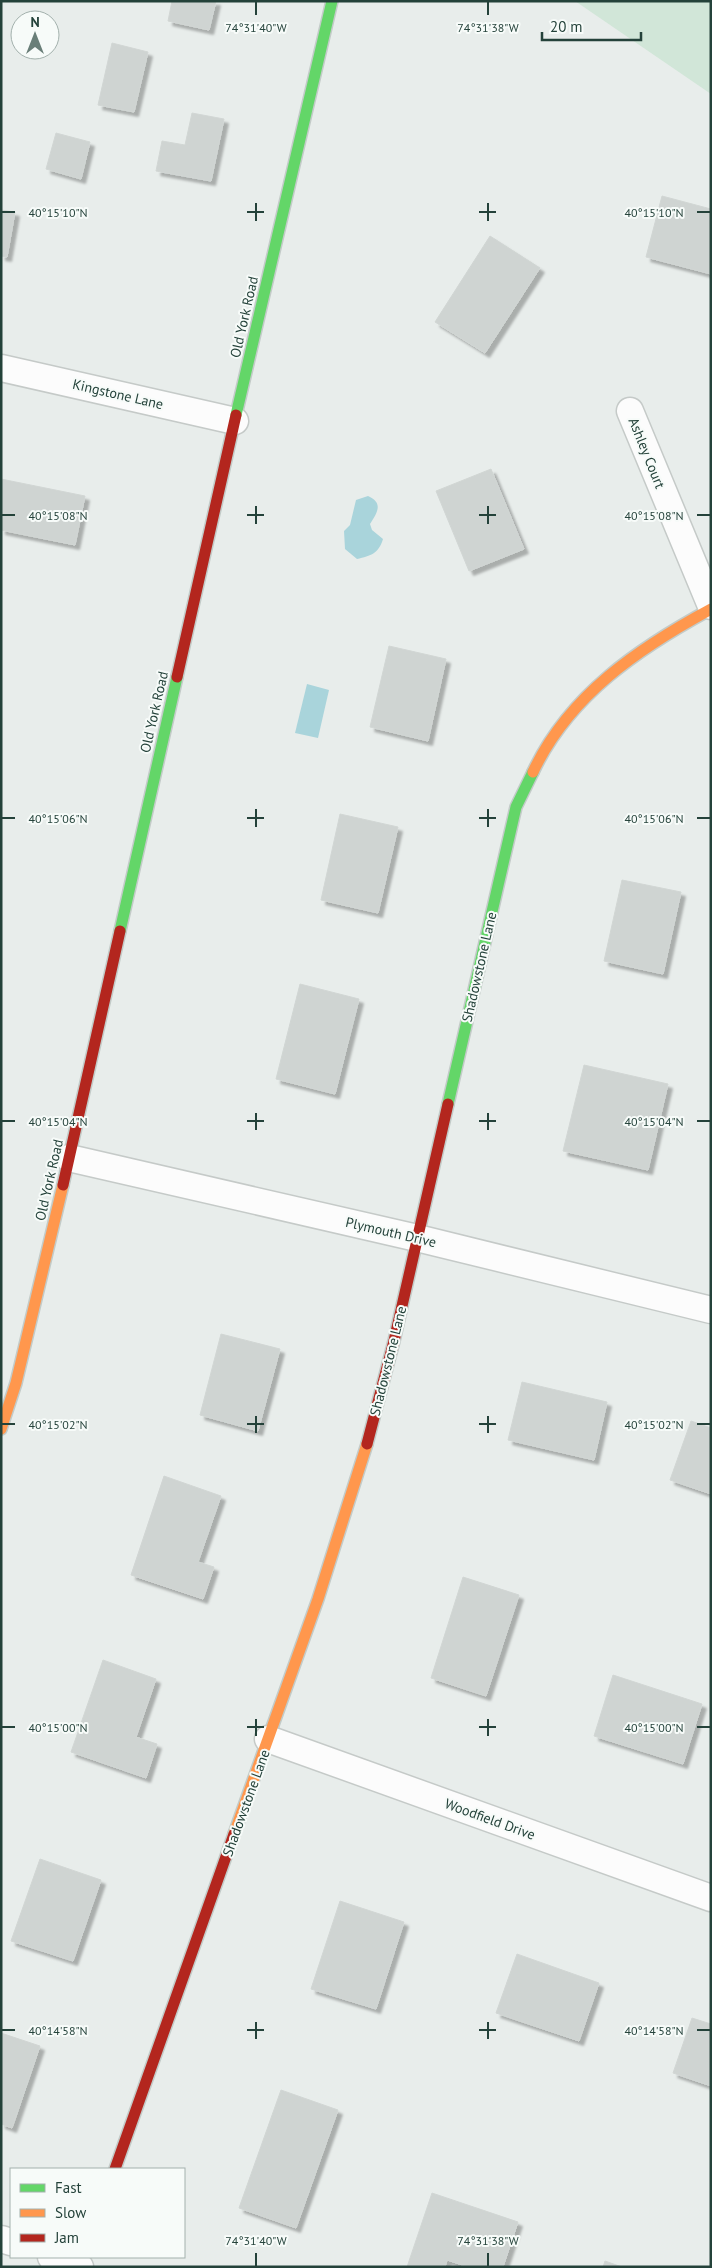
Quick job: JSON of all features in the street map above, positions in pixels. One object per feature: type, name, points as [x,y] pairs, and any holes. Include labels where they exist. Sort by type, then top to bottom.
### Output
[{"type":"street","name":"Old York Road","points":[[1,1429],[16,1383],[70,1158],[235,421],[332,1]]},
{"type":"street","name":"Kingstone Lane","points":[[1,368],[235,421]]},
{"type":"street","name":"Ashley Court","points":[[630,411],[711,608]]},
{"type":"street","name":"Shadowstone Lane","points":[[115,2168],[268,1739],[352,1495],[390,1359],[516,807],[542,754],[571,712],[617,666],[661,636],[711,608]]},
{"type":"street","name":"Plymouth Drive","points":[[70,1158],[417,1238],[711,1310]]},
{"type":"street","name":"Woodfield Drive","points":[[268,1739],[711,1898]]},
{"type":"street","points":[[54,2258],[80,2267]]},
{"type":"green space","points":[[575,1],[711,1],[711,94]]},
{"type":"water","points":[[368,496],[378,505],[377,512],[370,524],[372,530],[383,539],[377,551],[357,559],[345,549],[344,531],[350,525],[356,500]]},
{"type":"water","points":[[307,684],[329,690],[318,738],[295,733]]},
{"type":"building","points":[[172,1],[216,1],[209,30],[168,21]]},
{"type":"building","points":[[112,43],[148,52],[134,112],[98,105]]},
{"type":"building","points":[[192,113],[224,119],[211,181],[156,171],[162,141],[185,145]]},
{"type":"building","points":[[56,133],[90,142],[81,179],[46,169]]},
{"type":"building","points":[[662,196],[711,209],[711,274],[646,257]]},
{"type":"building","points":[[1,210],[15,212],[7,257],[1,256]]},
{"type":"building","points":[[490,236],[540,268],[485,353],[435,322]]},
{"type":"building","points":[[491,469],[524,549],[469,571],[436,491]]},
{"type":"building","points":[[1,479],[85,496],[75,545],[1,530]]},
{"type":"building","points":[[389,646],[446,659],[428,741],[370,727]]},
{"type":"building","points":[[340,814],[398,827],[378,913],[321,900]]},
{"type":"building","points":[[622,880],[681,892],[663,974],[604,961]]},
{"type":"building","points":[[300,984],[359,999],[335,1094],[276,1079]]},
{"type":"building","points":[[584,1065],[668,1084],[648,1170],[563,1151]]},
{"type":"building","points":[[221,1334],[280,1349],[258,1431],[200,1415]]},
{"type":"building","points":[[522,1382],[607,1402],[594,1460],[508,1440]]},
{"type":"building","points":[[691,1421],[711,1428],[711,1494],[670,1480]]},
{"type":"building","points":[[164,1476],[221,1496],[198,1562],[214,1567],[203,1599],[131,1575]]},
{"type":"building","points":[[463,1577],[519,1595],[486,1696],[431,1678]]},
{"type":"building","points":[[103,1660],[156,1679],[136,1737],[157,1744],[146,1778],[71,1752]]},
{"type":"building","points":[[613,1675],[702,1704],[683,1764],[594,1736]]},
{"type":"building","points":[[40,1859],[101,1880],[73,1961],[11,1941]]},
{"type":"building","points":[[340,1901],[404,1922],[376,2009],[311,1989]]},
{"type":"building","points":[[517,1954],[599,1983],[579,2041],[496,2013]]},
{"type":"building","points":[[692,2018],[711,2024],[711,2086],[673,2073]]},
{"type":"building","points":[[1,2033],[40,2046],[12,2128],[1,2124]]},
{"type":"building","points":[[281,2090],[338,2110],[296,2228],[239,2208]]},
{"type":"building","points":[[432,2193],[518,2222],[503,2267],[468,2267],[447,2260],[445,2267],[407,2267]]},
{"type":"building","points":[[605,2261],[622,2267],[603,2267]]},
{"type":"traffic: fast","points":[[236,415],[332,1]]},
{"type":"traffic: fast","points":[[120,931],[177,677]]},
{"type":"traffic: fast","points":[[448,1104],[516,807],[533,772]]},
{"type":"traffic: slow","points":[[533,772],[548,744],[566,720],[608,676],[658,640],[711,609]]},
{"type":"traffic: slow","points":[[1,1429],[16,1383],[63,1185]]},
{"type":"traffic: slow","points":[[234,1834],[318,1599],[367,1444]]},
{"type":"traffic: jam","points":[[177,677],[236,415]]},
{"type":"traffic: jam","points":[[63,1185],[120,931]]},
{"type":"traffic: jam","points":[[367,1444],[394,1341],[448,1104]]},
{"type":"traffic: jam","points":[[115,2168],[234,1834]]}]
